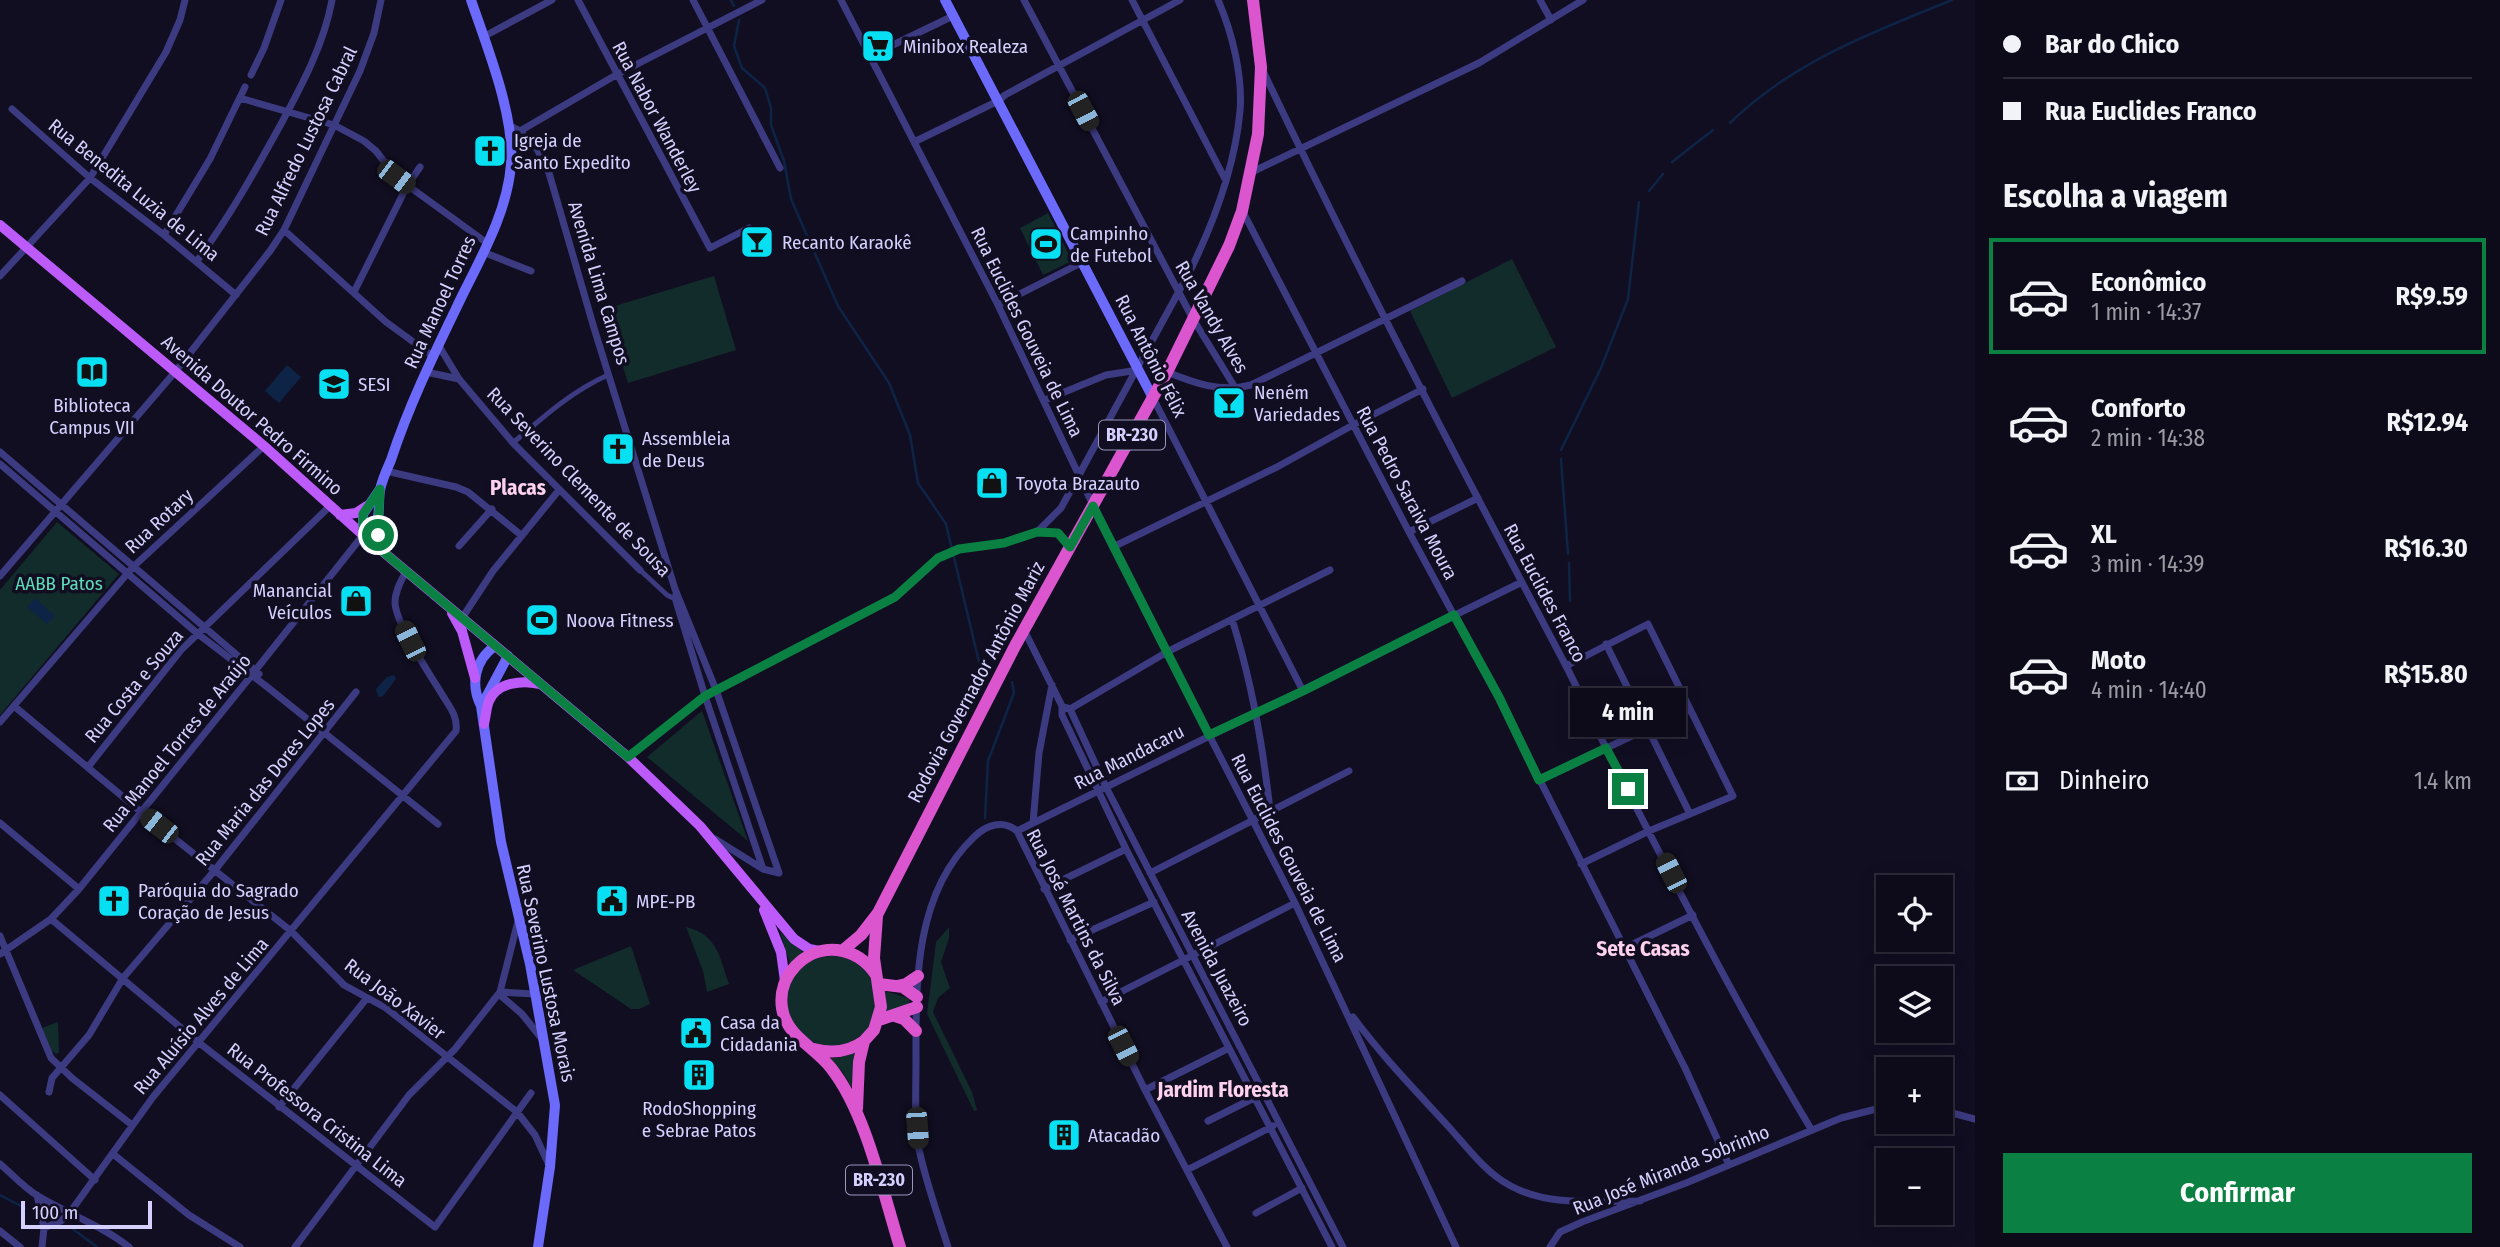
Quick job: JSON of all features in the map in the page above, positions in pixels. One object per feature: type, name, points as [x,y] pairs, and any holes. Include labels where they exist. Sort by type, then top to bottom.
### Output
[{"type":"highway","name":"Rodovia Governador Antônio Mariz","points":[[842,951],[861,935],[878,913],[1024,630],[1153,398],[1213,283],[1242,211],[1258,134],[1261,67],[1253,0]]},
{"type":"highway","name":"Rodovia Governador Antônio Mariz","points":[[878,913],[874,945],[881,1007],[878,1020]]},
{"type":"highway","points":[[785,981],[796,965],[811,954],[820,951],[842,951],[862,960],[877,979],[903,987],[917,1002],[895,1016],[878,1020]]},
{"type":"highway","points":[[895,986],[906,984],[918,976]]},
{"type":"highway","name":"BR-230","points":[[785,981],[782,1008],[788,1025],[799,1039],[814,1048],[845,1088],[857,1112],[900,1247]]},
{"type":"highway","points":[[895,1016],[904,1019],[916,1031]]},
{"type":"highway","name":"BR-230","points":[[857,1112],[859,1062],[864,1041],[878,1020]]},
{"type":"highway","points":[[814,1048],[829,1052],[841,1051],[864,1041]]},
{"type":"main road","name":"Avenida Lima Campos","points":[[471,0],[515,128]]},
{"type":"main road","name":"Rua Antônio Félix","points":[[945,0],[1153,398]]},
{"type":"main road","name":"Rua Manoel Torres","points":[[378,523],[380,489],[407,414],[485,248],[505,195],[515,128]]},
{"type":"main road","name":"Avenida Doutor Pedro Firmino","points":[[0,225],[628,757],[699,826],[794,939],[809,949],[820,951]]},
{"type":"main road","name":"Rua Manoel Torres","points":[[363,535],[362,520],[367,506],[380,489]]},
{"type":"main road","points":[[340,515],[356,513],[367,506]]},
{"type":"main road","points":[[363,535],[373,530],[378,523]]},
{"type":"main road","points":[[378,523],[381,550]]},
{"type":"main road","points":[[449,607],[462,632],[475,678]]},
{"type":"main road","points":[[475,678],[480,662],[495,646]]},
{"type":"main road","points":[[481,706],[508,656]]},
{"type":"main road","name":"Rua Severino Lustosa Morais","points":[[475,678],[474,689],[481,706],[501,842],[530,964],[555,1105],[550,1167],[538,1247]]},
{"type":"main road","points":[[484,724],[488,702],[502,687],[527,681],[542,685]]},
{"type":"main road","name":"Avenida Doutor Pedro Firmino","points":[[754,892],[777,939],[785,981]]},
{"type":"street","points":[[0,276],[90,178],[166,52],[180,20],[185,0]]},
{"type":"street","points":[[251,75],[281,0]]},
{"type":"street","points":[[197,261],[248,186],[288,111],[321,40],[332,0]]},
{"type":"street","name":"Rua Alfredo Lustosa Cabral","points":[[0,576],[175,372],[284,230],[367,54],[381,0]]},
{"type":"street","points":[[483,37],[552,0]]},
{"type":"street","name":"Rua Nabor Wanderley","points":[[578,0],[710,248],[749,228]]},
{"type":"street","points":[[693,0],[780,168]]},
{"type":"street","points":[[515,128],[762,0]]},
{"type":"street","name":"Rua Euclides Gouveia de Lima","points":[[841,0],[998,305],[1113,547],[1295,903],[1456,1247]]},
{"type":"street","name":"Rua Vandy Alves","points":[[1024,0],[1193,319],[1236,389]]},
{"type":"street","points":[[1132,0],[1225,179]]},
{"type":"street","points":[[914,142],[998,101],[1180,0]]},
{"type":"street","points":[[1037,532],[1061,508],[1138,370],[1203,243],[1225,179],[1235,145],[1240,108],[1230,26],[1218,0]]},
{"type":"street","points":[[1540,0],[1551,20]]},
{"type":"street","points":[[1252,172],[1479,62],[1583,0]]},
{"type":"street","points":[[870,57],[953,16]]},
{"type":"street","name":"Rua Euclides Franco","points":[[1261,67],[1520,583],[1566,666],[1606,748],[1769,1058],[1811,1129]]},
{"type":"street","points":[[164,235],[210,159],[246,87]]},
{"type":"street","points":[[240,97],[334,125],[364,141],[376,151],[396,177],[485,248],[531,271]]},
{"type":"street","name":"Rua Benedita Luzia de Lima","points":[[12,109],[90,178],[197,261],[236,295]]},
{"type":"street","name":"Avenida Lima Campos","points":[[515,128],[537,149],[549,173],[608,375],[676,589],[678,600],[705,696],[716,730],[763,869],[779,873],[716,690],[678,600]]},
{"type":"street","points":[[354,292],[407,186],[420,167]]},
{"type":"street","name":"Rua Pedro Saraiva Moura","points":[[1242,211],[1409,532],[1499,697],[1685,1068],[1729,1166]]},
{"type":"street","points":[[284,230],[395,329],[434,357]]},
{"type":"street","points":[[998,305],[1083,262]]},
{"type":"street","points":[[1167,372],[1194,383],[1236,389],[1266,379],[1462,281]]},
{"type":"street","name":"Rua Severino Clemente de Sousa","points":[[439,345],[458,379],[513,443],[640,570],[678,600]]},
{"type":"street","points":[[1045,400],[1106,375],[1138,370]]},
{"type":"street","points":[[426,372],[458,379]]},
{"type":"street","points":[[513,443],[564,399],[587,384],[608,375]]},
{"type":"street","points":[[1113,547],[1278,467],[1423,389]]},
{"type":"street","name":"Rua Antônio Félix","points":[[1153,398],[1303,691]]},
{"type":"street","name":"Rua Rotary","points":[[0,722],[131,570],[264,446]]},
{"type":"street","points":[[0,452],[131,570],[198,635],[254,673]]},
{"type":"street","points":[[0,464],[58,507]]},
{"type":"street","points":[[386,471],[468,492],[521,535]]},
{"type":"street","points":[[462,618],[493,571],[559,490]]},
{"type":"street","points":[[1409,532],[1478,498]]},
{"type":"street","name":"Rua Costa e Souza","points":[[88,767],[181,650],[330,506]]},
{"type":"street","points":[[459,546],[492,509]]},
{"type":"street","points":[[628,757],[705,696],[895,597],[928,565],[949,552],[1004,543],[1037,532],[1058,533],[1070,547]]},
{"type":"street","name":"Rua Manoel Torres de Araújo","points":[[3,952],[51,919],[79,889],[363,535]]},
{"type":"street","points":[[131,570],[207,627],[267,686],[438,824]]},
{"type":"street","points":[[1066,708],[1167,652],[1330,570]]},
{"type":"street","name":"Rua Aluísio Alves de Lima","points":[[44,1228],[61,1221],[71,1211],[132,1125],[198,1042],[456,731],[457,723],[397,613],[396,595],[406,571]]},
{"type":"street","name":"Rua Mandacaru","points":[[948,1247],[933,1203],[919,1147],[916,1031],[918,976],[925,926],[936,894],[964,848],[979,832],[998,824],[1014,829],[1033,823],[1520,583]]},
{"type":"street","points":[[1232,620],[1257,711],[1270,811]]},
{"type":"street","points":[[1566,666],[1647,624],[1733,796],[1649,831],[1581,864]]},
{"type":"street","name":"Avenida Juazeiro","points":[[1024,630],[1343,1247]]},
{"type":"street","points":[[1606,644],[1690,814]]},
{"type":"street","points":[[1033,823],[1039,753],[1052,685]]},
{"type":"street","name":"Rua Maria das Dores Lopes","points":[[49,1092],[52,1078],[89,1035],[123,978],[215,870],[356,692]]},
{"type":"street","name":"Rua João Xavier","points":[[14,706],[291,931],[344,985],[386,1008],[517,1112],[535,1135],[550,1167]]},
{"type":"street","name":"Avenida Juazeiro","points":[[1066,708],[1062,715],[1097,791],[1332,1247]]},
{"type":"street","points":[[1539,780],[1689,709]]},
{"type":"street","points":[[716,730],[728,726]]},
{"type":"street","points":[[1150,873],[1349,771]]},
{"type":"street","points":[[736,788],[747,784]]},
{"type":"street","points":[[0,823],[79,889]]},
{"type":"street","points":[[699,826],[763,869]]},
{"type":"street","name":"Rua José Martins da Silva","points":[[1014,829],[1227,1247]]},
{"type":"street","points":[[1044,889],[1126,849]]},
{"type":"street","points":[[1070,940],[1154,902]]},
{"type":"street","points":[[1101,1002],[1295,903]]},
{"type":"street","points":[[1625,948],[1693,915]]},
{"type":"street","name":"Rua Professora Cristina Lima","points":[[51,919],[279,1107],[435,1227],[517,1112]]},
{"type":"street","points":[[295,1247],[409,1095],[447,1058],[500,993],[519,919]]},
{"type":"street","points":[[0,936],[3,952],[51,1058],[132,1125]]},
{"type":"street","points":[[500,993],[534,994]]},
{"type":"street","points":[[500,993],[543,1040]]},
{"type":"street","points":[[279,1107],[367,998]]},
{"type":"street","points":[[1344,1004],[1373,1044],[1476,1158],[1509,1185],[1560,1201],[1640,1201]]},
{"type":"street","points":[[1145,1090],[1229,1048]]},
{"type":"street","points":[[517,1112],[531,1093]]},
{"type":"street","points":[[0,1095],[95,1180]]},
{"type":"street","points":[[1208,1121],[1256,1097]]},
{"type":"street","name":"Rua José Miranda Sobrinho","points":[[1550,1247],[1560,1231],[1729,1166],[1811,1129],[1876,1109]]},
{"type":"street","points":[[1953,1113],[1975,1119]]},
{"type":"street","points":[[1186,1170],[1280,1123]]},
{"type":"street","points":[[113,1154],[189,1215],[240,1247]]},
{"type":"street","points":[[0,1164],[37,1195],[71,1211],[117,1237],[129,1247]]},
{"type":"street","points":[[1256,1213],[1302,1188]]},
{"type":"street","points":[[37,1195],[44,1228],[42,1247]]},
{"type":"street","points":[[0,1231],[20,1247]]},
{"type":"green space","name":"Campinho de Futebol","points":[[1048,213],[1072,261],[1043,275],[1020,228]]},
{"type":"green space","points":[[1512,259],[1556,347],[1452,398],[1410,311]]},
{"type":"green space","points":[[714,276],[736,350],[628,383],[605,309]]},
{"type":"green space","name":"AABB Patos","points":[[57,522],[119,574],[0,715],[0,590]]},
{"type":"green space","points":[[702,711],[748,841],[647,757]]},
{"type":"green space","points":[[686,927],[705,935],[711,941],[729,984],[707,992],[703,971]]},
{"type":"green space","points":[[949,927],[949,938],[941,962],[950,988],[938,998],[933,1012],[972,1092],[977,1110],[974,1111],[927,1014],[936,942]]},
{"type":"green space","points":[[780,932],[804,953],[790,964]]},
{"type":"green space","points":[[631,946],[650,1004],[639,1009],[631,1009],[573,970]]},
{"type":"green space","points":[[832,956],[849,959],[864,969],[874,984],[877,1001],[874,1018],[864,1033],[849,1043],[832,1046],[815,1043],[800,1033],[790,1018],[787,1001],[790,984],[800,969],[815,959]]},
{"type":"green space","points":[[885,991],[908,998],[910,1001],[886,1013]]},
{"type":"green space","points":[[58,1022],[59,1053],[56,1054],[51,1050],[42,1028]]},
{"type":"green space","points":[[857,1051],[852,1088],[842,1071],[828,1058],[839,1058]]},
{"type":"water","points":[[287,365],[301,377],[279,403],[265,391]]},
{"type":"water","points":[[35,598],[55,616],[47,624],[27,607]]},
{"type":"water","points":[[394,675],[396,679],[383,696],[378,697],[376,689],[387,677]]},
{"type":"waterway","points":[[731,0],[734,6]]},
{"type":"waterway","points":[[1730,123],[1754,102],[1807,66],[1863,37],[1952,0]]},
{"type":"waterway","points":[[739,20],[734,46],[742,68],[765,88],[771,108],[771,125],[784,161],[791,199],[838,306],[889,383],[910,435],[918,483],[946,524],[979,662]]},
{"type":"waterway","points":[[1672,162],[1713,130]]},
{"type":"waterway","points":[[1649,191],[1663,174]]},
{"type":"waterway","points":[[1561,450],[1601,368],[1628,299],[1639,202]]},
{"type":"waterway","points":[[1561,459],[1568,554]]},
{"type":"waterway","points":[[1569,563],[1570,601]]},
{"type":"waterway","points":[[985,818],[988,761],[1014,693],[1012,682]]},
{"type":"waterway","points":[[0,1195],[25,1208]]},
{"type":"waterway","points":[[73,1229],[97,1247]]},
{"type":"place","name":"Minibox Realeza","points":[[878,46]]},
{"type":"place","name":"Igreja de Santo Expedito","points":[[490,151]]},
{"type":"place","name":"Recanto Karaokê","points":[[757,242]]},
{"type":"place","name":"Campinho de Futebol","points":[[1046,244]]},
{"type":"place","name":"Biblioteca Campus VII","points":[[92,372]]},
{"type":"place","name":"SESI","points":[[334,384]]},
{"type":"place","name":"Neném Variedades","points":[[1229,403]]},
{"type":"place","name":"Assembleia de Deus","points":[[618,449]]},
{"type":"place","name":"Toyota Brazauto","points":[[992,483]]},
{"type":"place","name":"Manancial Veículos","points":[[356,601]]},
{"type":"place","name":"Noova Fitness","points":[[542,620]]},
{"type":"place","name":"Paróquia do Sagrado Coração de Jesus","points":[[114,901]]},
{"type":"place","name":"MPE-PB","points":[[612,901]]},
{"type":"place","name":"Casa da Cidadania","points":[[696,1033]]},
{"type":"place","name":"RodoShopping e Sebrae Patos","points":[[699,1075]]},
{"type":"place","name":"Atacadão","points":[[1064,1135]]},
{"type":"district","name":"Placas","points":[[518,488]]},
{"type":"district","name":"Sete Casas","points":[[1643,949]]},
{"type":"district","name":"Jardim Floresta","points":[[1223,1090]]},
{"type":"route","points":[[378,535],[380,489],[363,514],[363,535],[628,757],[705,696],[895,597],[928,565],[949,552],[1004,543],[1037,532],[1058,533],[1070,547],[1093,506],[1209,735],[1454,615],[1499,697],[1539,780],[1606,748],[1628,789]]}]
